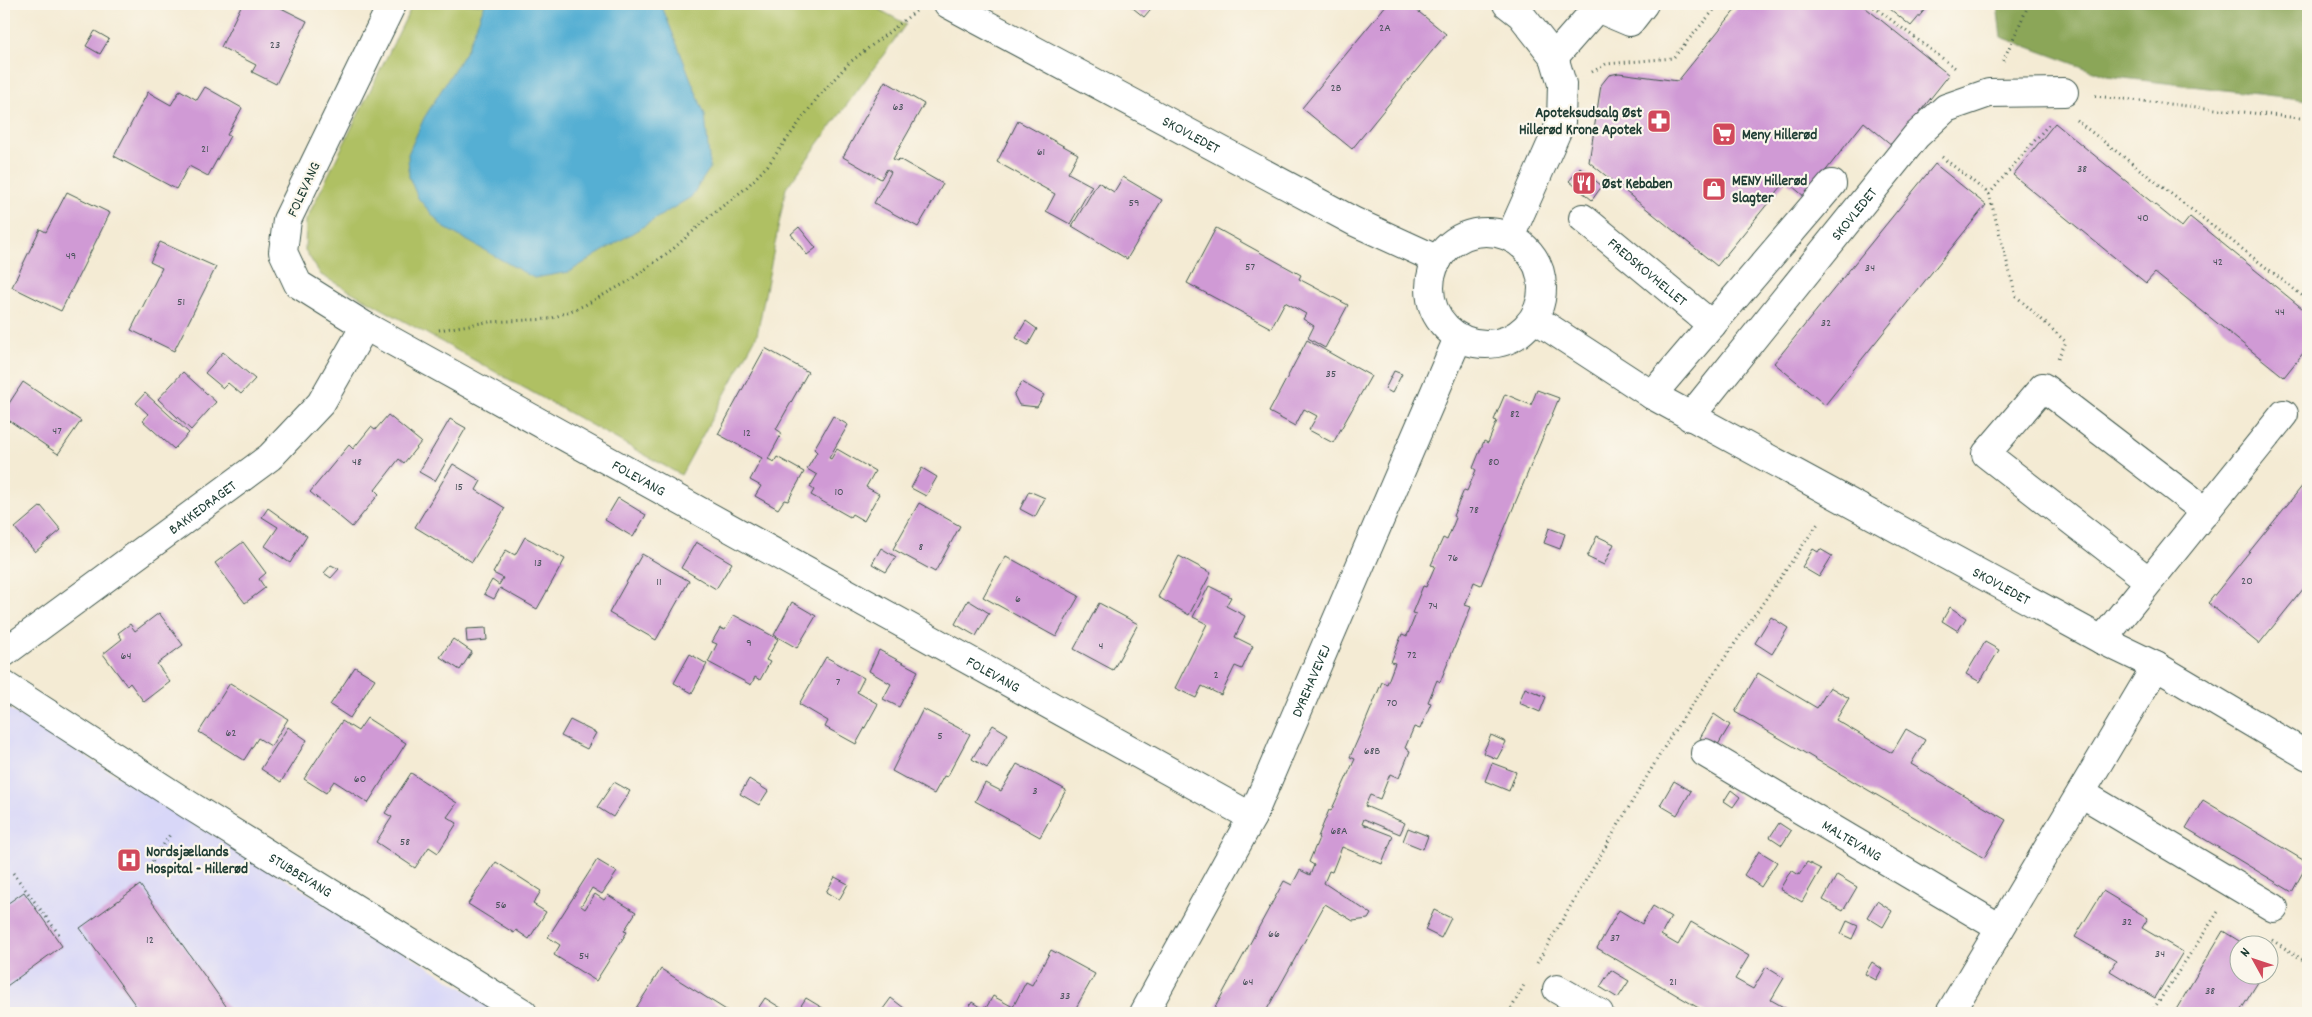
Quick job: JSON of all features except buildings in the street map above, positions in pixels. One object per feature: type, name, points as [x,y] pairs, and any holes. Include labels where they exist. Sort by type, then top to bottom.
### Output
[{"type":"street","name":"FOLEVANG","points":[[392,4],[287,220],[283,252],[298,284],[400,346],[1252,817]]},
{"type":"street","name":"SKOVLEDET","points":[[948,4],[1355,222],[1438,260]]},
{"type":"street","points":[[1507,4],[1521,15],[1554,57],[1562,89],[1561,122],[1510,237]]},
{"type":"street","points":[[1554,57],[1594,6],[1630,22],[1644,4]]},
{"type":"street","name":"SKOVLEDET","points":[[1690,417],[1916,136],[1946,108],[1989,93],[2063,100]]},
{"type":"street","points":[[1652,396],[1832,184]]},
{"type":"street","name":"FREDSKOVHELLET","points":[[1583,218],[1712,325]]},
{"type":"street","points":[[1490,232],[1510,237],[1529,251],[1540,272],[1542,296],[1534,318],[1520,334],[1500,343],[1478,344],[1458,338],[1442,323],[1432,303],[1431,281],[1438,260],[1451,244],[1470,235],[1490,232]]},
{"type":"street","name":"SKOVLEDET","points":[[1534,318],[1652,396],[2102,640],[2156,666],[2308,756]]},
{"type":"street","name":"BAKKEDRAGET","points":[[4,653],[270,457],[321,402],[365,326]]},
{"type":"street","name":"DYREHAVEVEJ","points":[[1144,1013],[1252,817],[1458,338]]},
{"type":"street","points":[[2150,581],[1986,454],[2042,387],[2206,512]]},
{"type":"street","points":[[2102,640],[2284,414]]},
{"type":"street","points":[[1950,1013],[2156,666]]},
{"type":"street","name":"STUBBEVANG","points":[[4,685],[205,815],[523,1013]]},
{"type":"street","name":"MALTEVANG","points":[[1705,753],[2000,928]]},
{"type":"street","points":[[2081,793],[2274,908]]},
{"type":"street","points":[[1557,988],[1599,1013]]},
{"type":"path","points":[[1562,89],[1606,64],[1674,58],[1719,4]]},
{"type":"path","points":[[1870,4],[1989,93],[2028,4]]},
{"type":"path","points":[[400,346],[436,330],[487,322],[550,319],[585,305],[628,281],[673,249],[710,216],[746,188],[768,166],[818,97],[849,63],[918,9]]},
{"type":"path","points":[[2063,100],[2131,101],[2308,119]]},
{"type":"path","points":[[1989,194],[2063,100]]},
{"type":"path","points":[[2063,100],[2308,300]]},
{"type":"path","points":[[1916,136],[1989,194],[2016,296],[2066,342],[2042,387]]},
{"type":"path","points":[[1536,965],[1672,734],[1836,496]]},
{"type":"path","points":[[147,870],[168,838]]},
{"type":"path","points":[[13,872],[61,937]]},
{"type":"path","points":[[2151,1013],[2236,885]]},
{"type":"path","points":[[1509,1013],[1526,981]]},
{"type":"shaded area","name":"Nordsjællands Hospital - Hillerød","points":[[4,706],[503,1013],[4,1013]]},
{"type":"green space","points":[[413,4],[869,4],[906,24],[786,188],[757,335],[681,475],[321,275],[305,250],[306,220]]},
{"type":"green space","points":[[1997,4],[2308,4],[2308,100],[2107,76],[2001,37]]},
{"type":"water","points":[[485,4],[661,4],[705,115],[710,168],[691,197],[569,272],[534,278],[443,227],[418,198],[409,177],[408,154],[424,118],[467,49]]},
{"type":"place","name":"Apoteksudsalg Øst Hillerød Krone Apotek","points":[[1659,121]]},
{"type":"place","name":"Meny Hillerød","points":[[1724,134]]},
{"type":"place","name":"Øst Kebaben","points":[[1584,183]]},
{"type":"place","name":"MENY Hillerød Slagter","points":[[1714,189]]},
{"type":"place","name":"Nordsjællands Hospital - Hillerød","points":[[129,860]]}]
